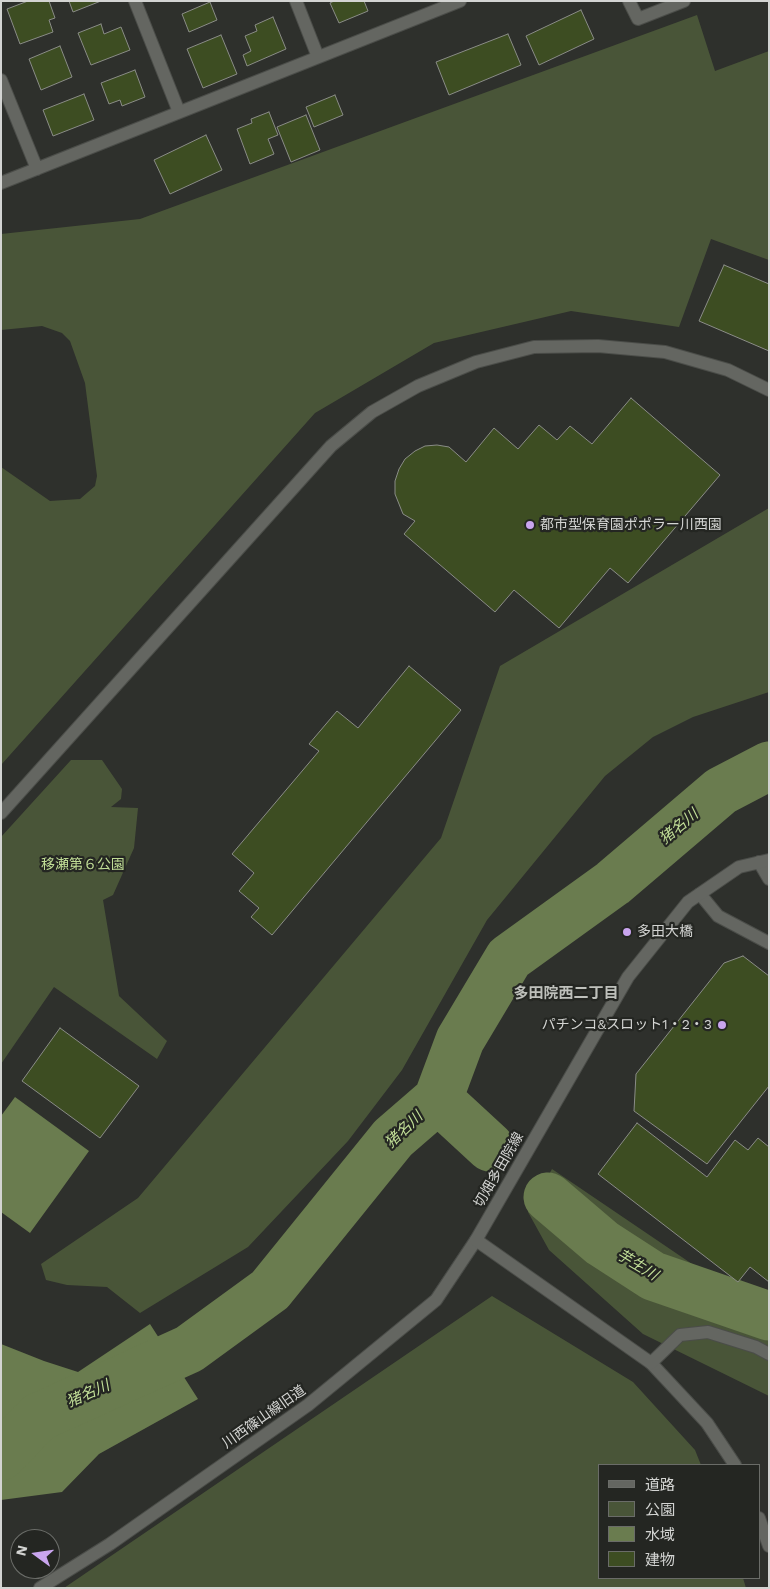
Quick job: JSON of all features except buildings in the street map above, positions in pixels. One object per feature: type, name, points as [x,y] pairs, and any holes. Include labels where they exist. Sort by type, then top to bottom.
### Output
[{"type":"street","points":[[135,1],[179,112]]},
{"type":"street","points":[[296,1],[318,57]]},
{"type":"street","points":[[1,183],[458,1]]},
{"type":"street","points":[[629,1],[638,19],[684,1]]},
{"type":"street","points":[[1,80],[37,169]]},
{"type":"street","points":[[1,813],[331,446],[372,412],[418,386],[476,362],[534,347],[598,346],[665,352],[728,370],[769,390]]},
{"type":"street","points":[[764,861],[769,880]]},
{"type":"street","name":"切畑多田院線","points":[[476,1240],[628,977],[688,902],[740,867],[764,861]]},
{"type":"street","points":[[700,894],[718,916],[769,944]]},
{"type":"street","points":[[476,1240],[651,1362],[707,1422],[734,1464]]},
{"type":"street","name":"川西篠山線旧道","points":[[40,1588],[110,1544],[308,1406],[436,1300],[476,1240]]},
{"type":"street","points":[[651,1362],[680,1335],[708,1332],[756,1347],[769,1354]]},
{"type":"street","points":[[760,1521],[769,1546]]},
{"type":"green space","points":[[697,15],[715,71],[769,51],[769,260],[711,239],[679,327],[571,311],[434,343],[315,413],[1,765],[1,467],[50,501],[80,499],[95,486],[97,476],[85,383],[70,341],[62,333],[42,326],[1,330],[1,234],[140,219]]},
{"type":"green space","points":[[769,508],[769,692],[693,717],[653,737],[605,776],[487,920],[402,1070],[348,1141],[248,1247],[140,1313],[107,1287],[67,1285],[46,1280],[41,1264],[138,1198],[441,838],[500,666]]},
{"type":"green space","name":"移瀬第６公園","points":[[71,760],[102,760],[122,789],[121,799],[111,807],[138,808],[134,848],[113,895],[103,900],[119,996],[167,1041],[157,1059],[54,987],[1,1064],[1,837]]},
{"type":"green space","points":[[552,1169],[726,1287],[769,1303],[769,1396],[643,1334],[549,1250],[528,1212]]},
{"type":"green space","points":[[492,1296],[633,1382],[695,1450],[701,1464],[598,1464],[598,1579],[743,1579],[746,1588],[64,1588]]},
{"type":"water","points":[[15,1097],[89,1151],[30,1233],[1,1212],[1,1116]]},
{"type":"water","points":[[150,1324],[198,1399],[99,1454],[62,1492],[1,1500],[1,1344],[78,1372]]},
{"type":"waterway","name":"猪名川","points":[[1,1456],[39,1417],[189,1349],[270,1290],[393,1138],[438,1099],[460,1040],[509,958],[613,883],[721,791],[769,766]]},
{"type":"waterway","name":"芋生川","points":[[438,1099],[490,1147]]},
{"type":"waterway","name":"芋生川","points":[[548,1197],[602,1243],[653,1276],[769,1316]]},
{"type":"place","name":"都市型保育園ポポラー川西園","points":[[530,525]]},
{"type":"place","name":"多田大橋","points":[[627,932]]},
{"type":"place","name":"パチンコ&スロット1・2・3","points":[[722,1025]]},
{"type":"district","name":"多田院西二丁目","points":[[566,994]]}]
